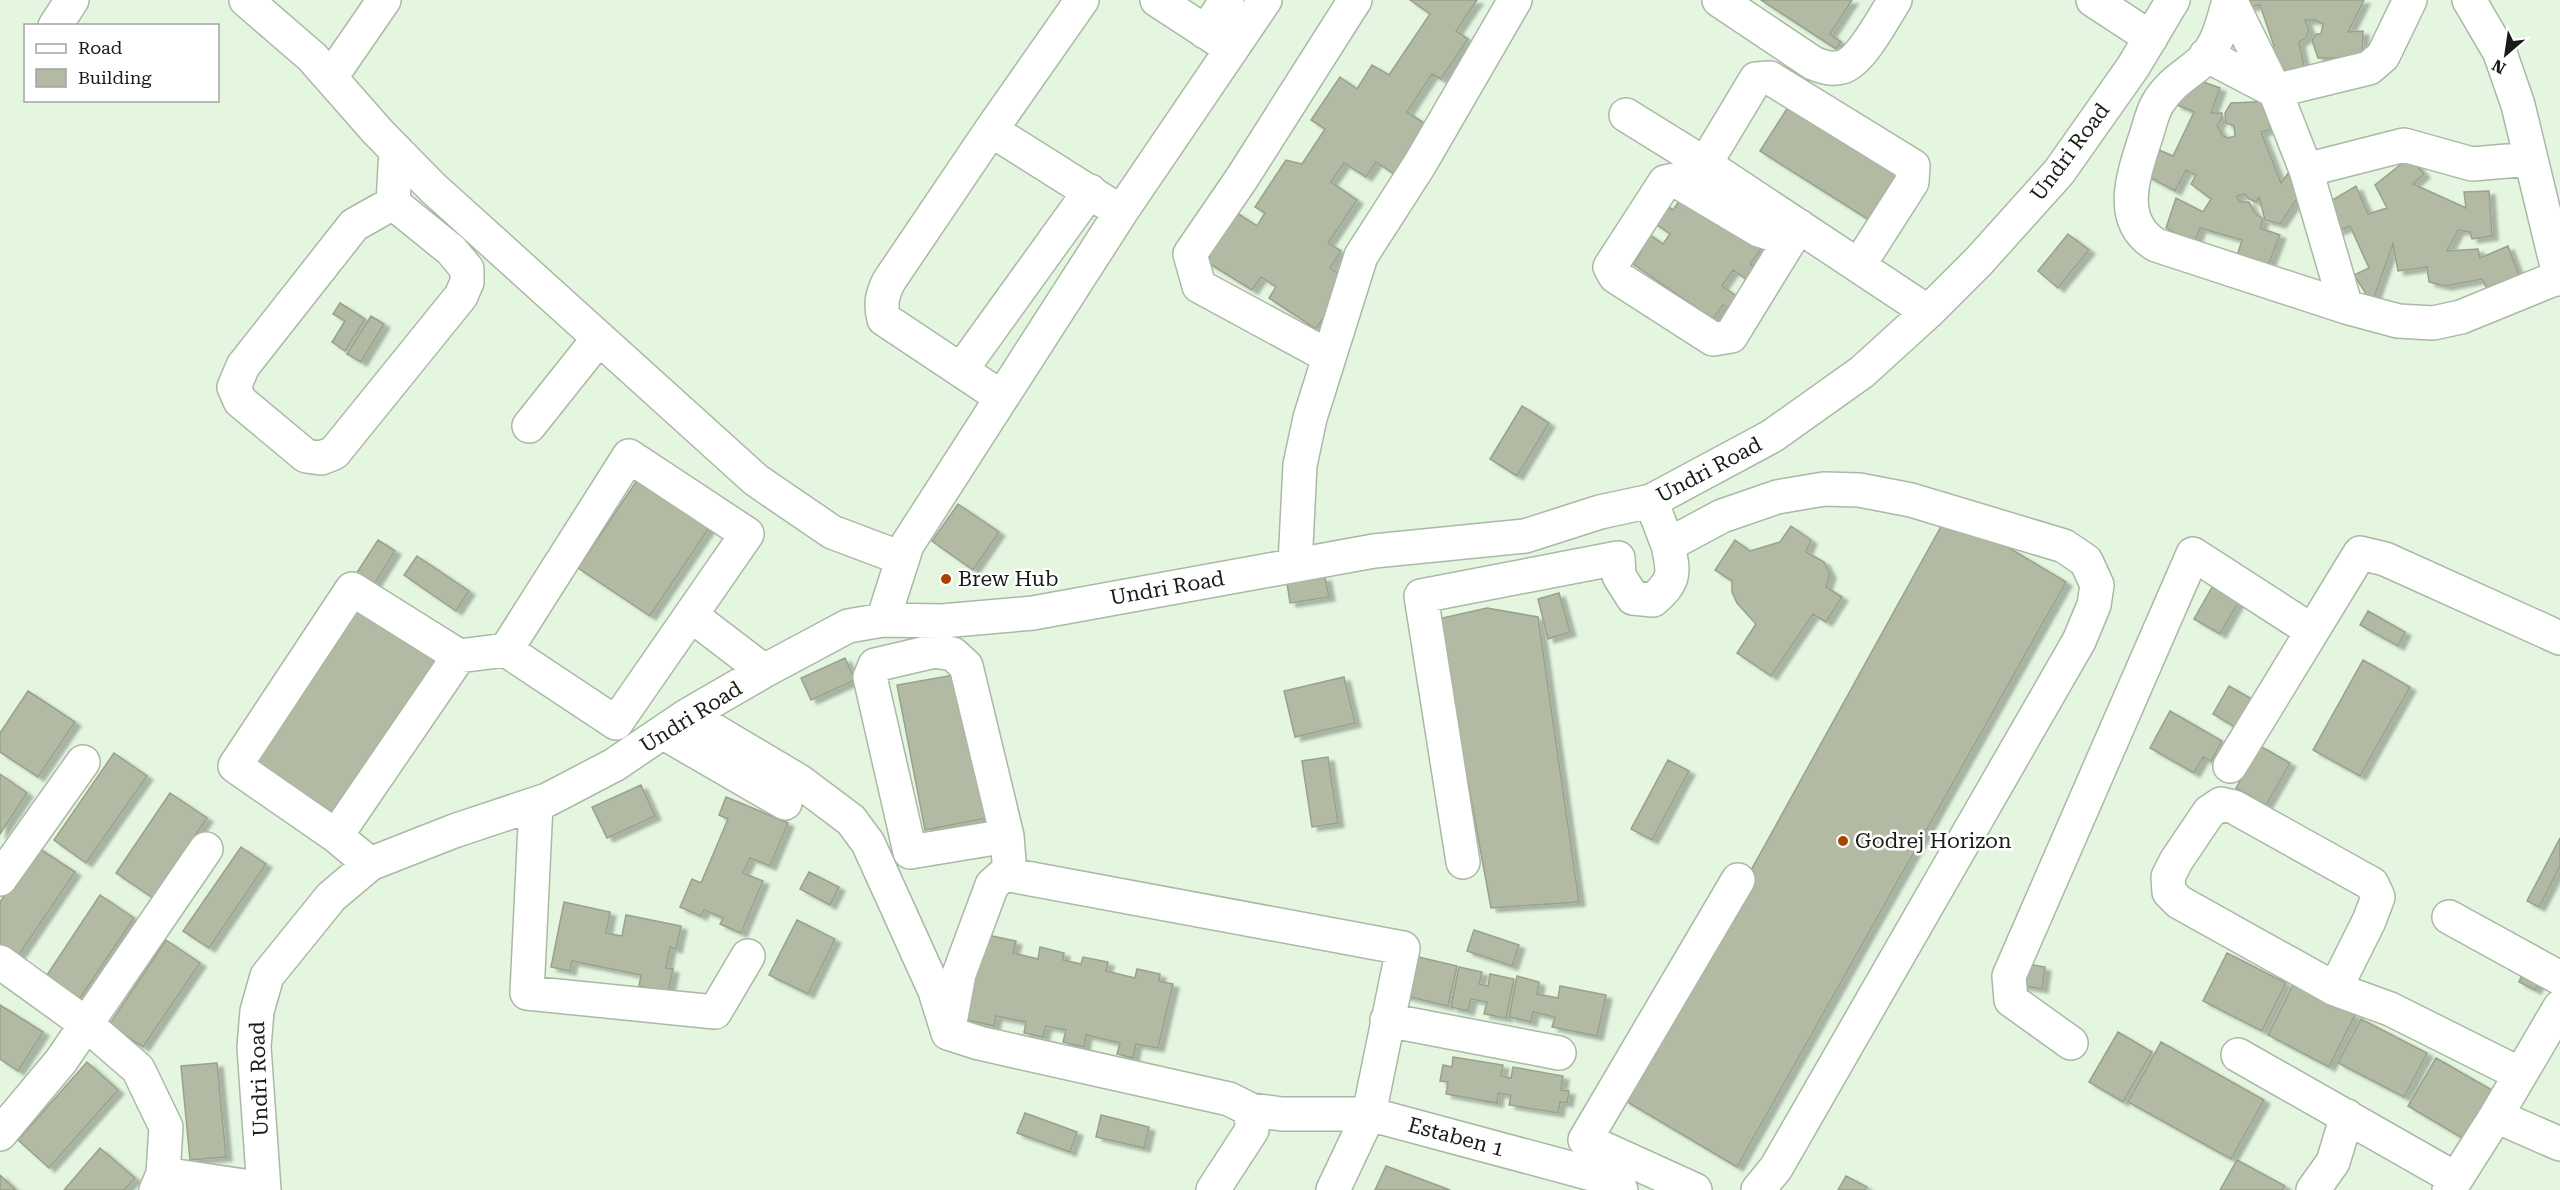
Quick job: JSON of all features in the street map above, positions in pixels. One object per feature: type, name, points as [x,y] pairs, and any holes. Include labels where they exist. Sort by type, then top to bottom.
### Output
[{"type":"street","points":[[56,24],[72,0]]},
{"type":"street","points":[[246,0],[331,76],[433,188],[756,480],[832,532],[901,558]]},
{"type":"street","points":[[331,76],[384,0]]},
{"type":"street","points":[[1001,397],[884,319],[881,306],[882,294],[991,130],[1082,0]]},
{"type":"street","points":[[1157,0],[1219,40]]},
{"type":"street","points":[[883,620],[907,545],[1121,212],[1219,40],[1227,0]]},
{"type":"street","points":[[1219,40],[1265,0]]},
{"type":"street","points":[[1328,356],[1199,286],[1190,254],[1242,178],[1355,0]]},
{"type":"street","points":[[1295,565],[1300,465],[1310,418],[1361,256],[1420,164],[1515,0]]},
{"type":"street","points":[[1719,0],[1814,63],[1828,69],[1844,67],[1857,58],[1895,0]]},
{"type":"street","points":[[2092,0],[2151,38]]},
{"type":"street","name":"Undri Road","points":[[264,1189],[254,1047],[257,1011],[267,976],[331,897],[370,864],[454,831],[537,804],[614,765],[676,724],[764,671],[848,626],[883,620],[942,621],[1033,613],[1374,551],[1525,536],[1600,512],[1651,501],[1772,436],[1862,372],[1928,312],[1979,261],[2059,172],[2151,38],[2173,0]]},
{"type":"street","points":[[2230,0],[2222,26],[2206,55],[2167,90],[2156,105],[2135,170],[2131,196],[2136,225],[2144,237],[2156,245],[2346,307],[2398,321],[2433,323],[2462,317],[2559,278],[2518,105],[2500,53],[2469,0]]},
{"type":"street","points":[[2230,0],[2275,91],[2306,170],[2346,307]]},
{"type":"street","points":[[2206,55],[2275,91],[2369,68],[2383,56],[2410,0]]},
{"type":"street","points":[[1705,164],[1756,79],[1770,78],[1913,166],[1912,182],[1858,265]]},
{"type":"street","points":[[1626,115],[1705,164],[1794,233],[1858,265],[1928,312]]},
{"type":"street","points":[[991,130],[1121,212]]},
{"type":"street","points":[[2306,170],[2404,145],[2472,164],[2531,159]]},
{"type":"street","points":[[393,203],[396,150]]},
{"type":"street","points":[[1675,180],[1759,230],[1794,233],[1731,336],[1713,339],[1615,276],[1610,267],[1665,182],[1675,180]]},
{"type":"street","points":[[961,370],[1090,192]]},
{"type":"street","points":[[393,203],[451,250],[467,269],[467,282],[461,296],[334,453],[321,458],[306,456],[240,401],[234,387],[243,366],[354,225],[393,203]]},
{"type":"street","points":[[529,426],[599,338]]},
{"type":"street","points":[[370,864],[336,837],[235,766],[352,589],[459,656],[506,650],[616,723],[747,534],[629,456],[506,650]]},
{"type":"street","points":[[1668,545],[1722,516],[1777,497],[1824,489],[1859,490],[1911,500],[2064,546],[2086,561],[2097,585],[2094,604],[2079,641],[1776,1168],[1758,1190]]},
{"type":"street","points":[[1600,512],[1618,558],[1618,576],[1633,598],[1653,600],[1666,588],[1674,570],[1668,545],[1651,501]]},
{"type":"street","points":[[2230,766],[2360,553],[2385,559],[2560,638]]},
{"type":"street","points":[[2071,1043],[2011,1000],[2009,976],[2193,554],[2312,632]]},
{"type":"street","points":[[1463,862],[1421,596],[1618,558]]},
{"type":"street","points":[[692,616],[764,671]]},
{"type":"street","points":[[1007,836],[910,852],[870,677],[875,665],[934,651],[953,654],[966,666],[1007,836],[1011,874]]},
{"type":"street","points":[[336,837],[459,656]]},
{"type":"street","points":[[676,724],[785,803]]},
{"type":"street","points":[[676,724],[799,781],[851,820],[868,843],[935,992],[948,1033]]},
{"type":"street","points":[[0,879],[83,762]]},
{"type":"street","points":[[537,804],[526,993],[715,1012],[748,956]]},
{"type":"street","points":[[2335,988],[2369,921],[2378,897],[2372,884],[2234,807],[2221,804],[2209,812],[2168,877],[2169,892],[2179,902],[2335,988],[2390,1010],[2520,1074]]},
{"type":"street","points":[[0,1134],[61,1061],[206,849]]},
{"type":"street","points":[[948,1033],[959,974],[992,885],[1002,876],[1011,874],[1403,948],[1369,1114],[1333,1190]]},
{"type":"street","points":[[1695,1190],[1585,1140],[1738,880]]},
{"type":"street","points":[[2449,917],[2560,978]]},
{"type":"street","points":[[0,962],[86,1024],[138,1070],[166,1127],[159,1182],[264,1189]]},
{"type":"street","points":[[2238,1055],[2347,1116],[2452,1185],[2496,1116],[2560,1007]]},
{"type":"street","points":[[1387,1020],[1559,1053]]},
{"type":"street","name":"Estaben 1","points":[[948,1033],[979,1043],[1229,1099],[1251,1110],[1282,1114],[1369,1114],[1592,1174],[1621,1190]]},
{"type":"street","points":[[1213,1190],[1252,1130],[1251,1110]]},
{"type":"street","points":[[2313,1190],[2333,1162],[2347,1116]]},
{"type":"street","points":[[2496,1116],[2560,1144]]},
{"type":"building","points":[[1410,0],[1477,0],[1456,31],[1468,39],[1441,79],[1432,74],[1407,112],[1430,127],[1397,176],[1376,162],[1366,177],[1344,163],[1331,182],[1357,200],[1328,243],[1341,251],[1330,268],[1348,280],[1316,329],[1269,298],[1276,287],[1261,277],[1252,290],[1202,259],[1234,211],[1257,226],[1265,213],[1255,207],[1286,160],[1302,164],[1325,129],[1311,120],[1340,77],[1357,89],[1372,65],[1389,75],[1430,14]]},
{"type":"building","points":[[1761,0],[1852,0],[1830,34],[1841,42],[1836,49]]},
{"type":"building","points":[[2245,0],[2364,0],[2348,32],[2363,31],[2362,58],[2318,58],[2312,40],[2316,34],[2321,34],[2323,24],[2315,20],[2305,20],[2309,30],[2306,38],[2299,42],[2305,71],[2286,77],[2280,63],[2268,66],[2263,50],[2274,46],[2260,5],[2247,7]]},
{"type":"building","points":[[2187,76],[2220,88],[2211,113],[2222,113],[2217,126],[2223,136],[2228,138],[2235,136],[2234,126],[2226,123],[2225,113],[2231,103],[2277,101],[2276,128],[2261,132],[2281,183],[2289,172],[2303,190],[2280,224],[2265,220],[2259,197],[2256,202],[2245,194],[2237,196],[2239,202],[2249,202],[2254,212],[2263,219],[2260,228],[2280,235],[2266,271],[2236,259],[2242,240],[2200,228],[2194,244],[2166,228],[2176,198],[2203,212],[2211,199],[2191,184],[2196,175],[2186,170],[2175,191],[2147,176],[2157,149],[2173,156],[2194,112],[2175,104]]},
{"type":"building","points":[[1790,104],[1907,179],[1877,225],[1760,151]]},
{"type":"building","points":[[2410,157],[2424,174],[2413,184],[2466,208],[2464,192],[2489,191],[2492,236],[2472,239],[2470,232],[2458,230],[2447,251],[2478,249],[2480,258],[2508,246],[2520,278],[2488,291],[2482,279],[2445,286],[2429,282],[2427,267],[2398,271],[2393,244],[2372,303],[2354,275],[2369,268],[2350,226],[2337,231],[2329,202],[2356,186],[2368,214],[2387,208],[2375,185]]},
{"type":"building","points":[[1684,194],[1762,248],[1750,264],[1758,269],[1750,282],[1733,270],[1722,286],[1742,300],[1733,312],[1723,305],[1713,319],[1633,264],[1642,251],[1633,245],[1643,230],[1663,244],[1670,234],[1650,220],[1662,203],[1673,210]]},
{"type":"building","points":[[2068,234],[2089,250],[2058,288],[2038,271]]},
{"type":"building","points":[[340,303],[365,319],[345,351],[332,342],[345,321],[333,314]]},
{"type":"building","points":[[371,316],[384,324],[361,362],[347,354]]},
{"type":"building","points":[[1522,406],[1549,423],[1517,476],[1490,459]]},
{"type":"building","points":[[640,476],[711,525],[650,616],[578,568]]},
{"type":"building","points":[[958,504],[999,532],[973,570],[932,541]]},
{"type":"building","name":"Godrej Horizon","points":[[1949,512],[2066,582],[1737,1167],[1624,1100]]},
{"type":"building","points":[[1791,526],[1811,540],[1806,552],[1824,562],[1830,574],[1826,587],[1842,597],[1826,622],[1813,614],[1771,676],[1737,653],[1756,624],[1737,603],[1732,592],[1732,581],[1715,570],[1735,540],[1750,551],[1780,542]]},
{"type":"building","points":[[378,540],[395,551],[370,591],[352,580]]},
{"type":"building","points":[[417,556],[469,591],[456,611],[404,575]]},
{"type":"building","points":[[1325,577],[1329,597],[1290,603],[1287,583]]},
{"type":"building","points":[[2215,582],[2241,597],[2220,634],[2194,619]]},
{"type":"building","points":[[1559,593],[1570,632],[1548,639],[1538,599]]},
{"type":"building","points":[[355,606],[437,662],[328,823],[246,767]]},
{"type":"building","points":[[1487,608],[1538,617],[1579,902],[1491,908],[1438,619]]},
{"type":"building","points":[[2368,611],[2405,632],[2398,646],[2360,625]]},
{"type":"building","points":[[845,658],[855,680],[811,700],[801,678]]},
{"type":"building","points":[[2363,660],[2410,687],[2360,776],[2313,750]]},
{"type":"building","points":[[959,674],[987,818],[925,830],[897,685]]},
{"type":"building","points":[[1344,677],[1355,723],[1295,737],[1284,691]]},
{"type":"building","points":[[2229,686],[2257,702],[2240,730],[2213,714]]},
{"type":"building","points":[[28,691],[75,722],[38,777],[0,752],[0,733]]},
{"type":"building","points":[[2170,711],[2222,741],[2211,761],[2203,757],[2194,773],[2150,748]]},
{"type":"building","points":[[2260,746],[2290,763],[2266,805],[2236,788]]},
{"type":"building","points":[[114,753],[147,776],[86,863],[54,840]]},
{"type":"building","points":[[1328,757],[1338,823],[1312,827],[1302,761]]},
{"type":"building","points":[[1668,760],[1689,771],[1652,840],[1631,829]]},
{"type":"building","points":[[0,774],[27,793],[0,834]]},
{"type":"building","points":[[641,785],[655,816],[607,838],[592,807]]},
{"type":"building","points":[[170,793],[207,818],[153,898],[116,873]]},
{"type":"building","points":[[726,797],[788,823],[770,866],[750,858],[743,873],[763,881],[741,933],[720,924],[723,918],[704,910],[701,916],[680,907],[692,879],[701,883],[728,819],[719,815]]},
{"type":"building","points":[[2560,838],[2560,866],[2539,907],[2527,901]]},
{"type":"building","points":[[37,847],[75,872],[14,962],[0,952],[0,902]]},
{"type":"building","points":[[241,847],[266,864],[209,948],[183,931]]},
{"type":"building","points":[[809,872],[839,887],[830,905],[800,889]]},
{"type":"building","points":[[100,895],[134,918],[76,1004],[43,981]]},
{"type":"building","points":[[564,902],[610,912],[606,933],[622,936],[626,915],[681,926],[676,949],[670,947],[666,968],[673,969],[668,992],[639,986],[641,975],[572,961],[570,971],[551,967]]},
{"type":"building","points":[[797,920],[835,939],[808,994],[769,975]]},
{"type":"building","points":[[1474,930],[1519,945],[1512,966],[1467,951]]},
{"type":"building","points":[[983,934],[1016,941],[1013,953],[1038,959],[1040,947],[1064,953],[1063,960],[1081,964],[1083,957],[1108,962],[1106,971],[1135,978],[1137,969],[1160,974],[1159,981],[1173,984],[1158,1048],[1136,1044],[1133,1058],[1117,1054],[1120,1043],[1086,1035],[1084,1047],[1063,1042],[1066,1030],[1046,1026],[1043,1037],[1024,1033],[1026,1022],[996,1016],[994,1026],[963,1019]]},
{"type":"building","points":[[166,940],[200,963],[143,1047],[109,1025]]},
{"type":"building","points":[[2227,953],[2286,983],[2262,1031],[2203,1001]]},
{"type":"building","points":[[1406,954],[1457,966],[1448,1006],[1397,994]]},
{"type":"building","points":[[2022,963],[2045,967],[2042,989],[2019,985]]},
{"type":"building","points":[[1459,967],[1482,972],[1479,984],[1488,986],[1490,974],[1514,979],[1506,1018],[1484,1014],[1487,1002],[1471,999],[1468,1011],[1451,1007]]},
{"type":"building","points":[[2525,967],[2542,976],[2535,990],[2519,982]]},
{"type":"building","points":[[1517,976],[1539,982],[1537,994],[1558,998],[1560,986],[1606,995],[1597,1036],[1552,1027],[1555,1017],[1533,1012],[1531,1022],[1509,1017]]},
{"type":"building","points":[[2294,983],[2355,1015],[2329,1067],[2268,1035]]},
{"type":"building","points":[[0,1005],[43,1032],[18,1071],[0,1059]]},
{"type":"building","points":[[2361,1019],[2427,1053],[2404,1097],[2338,1063]]},
{"type":"building","points":[[2118,1032],[2152,1052],[2123,1102],[2089,1082]]},
{"type":"building","points":[[2161,1042],[2264,1100],[2231,1159],[2128,1102]]},
{"type":"building","points":[[1453,1057],[1503,1065],[1501,1076],[1511,1078],[1513,1067],[1563,1076],[1561,1090],[1569,1091],[1567,1103],[1560,1102],[1558,1113],[1509,1105],[1511,1095],[1498,1093],[1497,1103],[1446,1094],[1448,1082],[1440,1081],[1443,1065],[1452,1067]]},
{"type":"building","points":[[2436,1058],[2497,1093],[2469,1142],[2408,1106]]},
{"type":"building","points":[[87,1062],[118,1090],[49,1168],[18,1140]]},
{"type":"building","points":[[217,1063],[226,1157],[190,1160],[181,1066]]},
{"type":"building","points":[[1025,1113],[1077,1132],[1070,1152],[1017,1133]]},
{"type":"building","points":[[1101,1115],[1149,1127],[1144,1148],[1096,1137]]},
{"type":"building","points":[[100,1148],[135,1178],[124,1190],[64,1190]]},
{"type":"building","points":[[2237,1160],[2285,1186],[2282,1190],[2220,1190]]},
{"type":"building","points":[[1386,1166],[1450,1190],[1375,1190]]},
{"type":"building","points":[[0,1175],[15,1189],[14,1190],[0,1190]]},
{"type":"building","points":[[1846,1176],[1867,1187],[1865,1190],[1838,1190]]},
{"type":"place","name":"Brew Hub","points":[[946,579]]},
{"type":"place","name":"Godrej Horizon","points":[[1843,841]]}]
